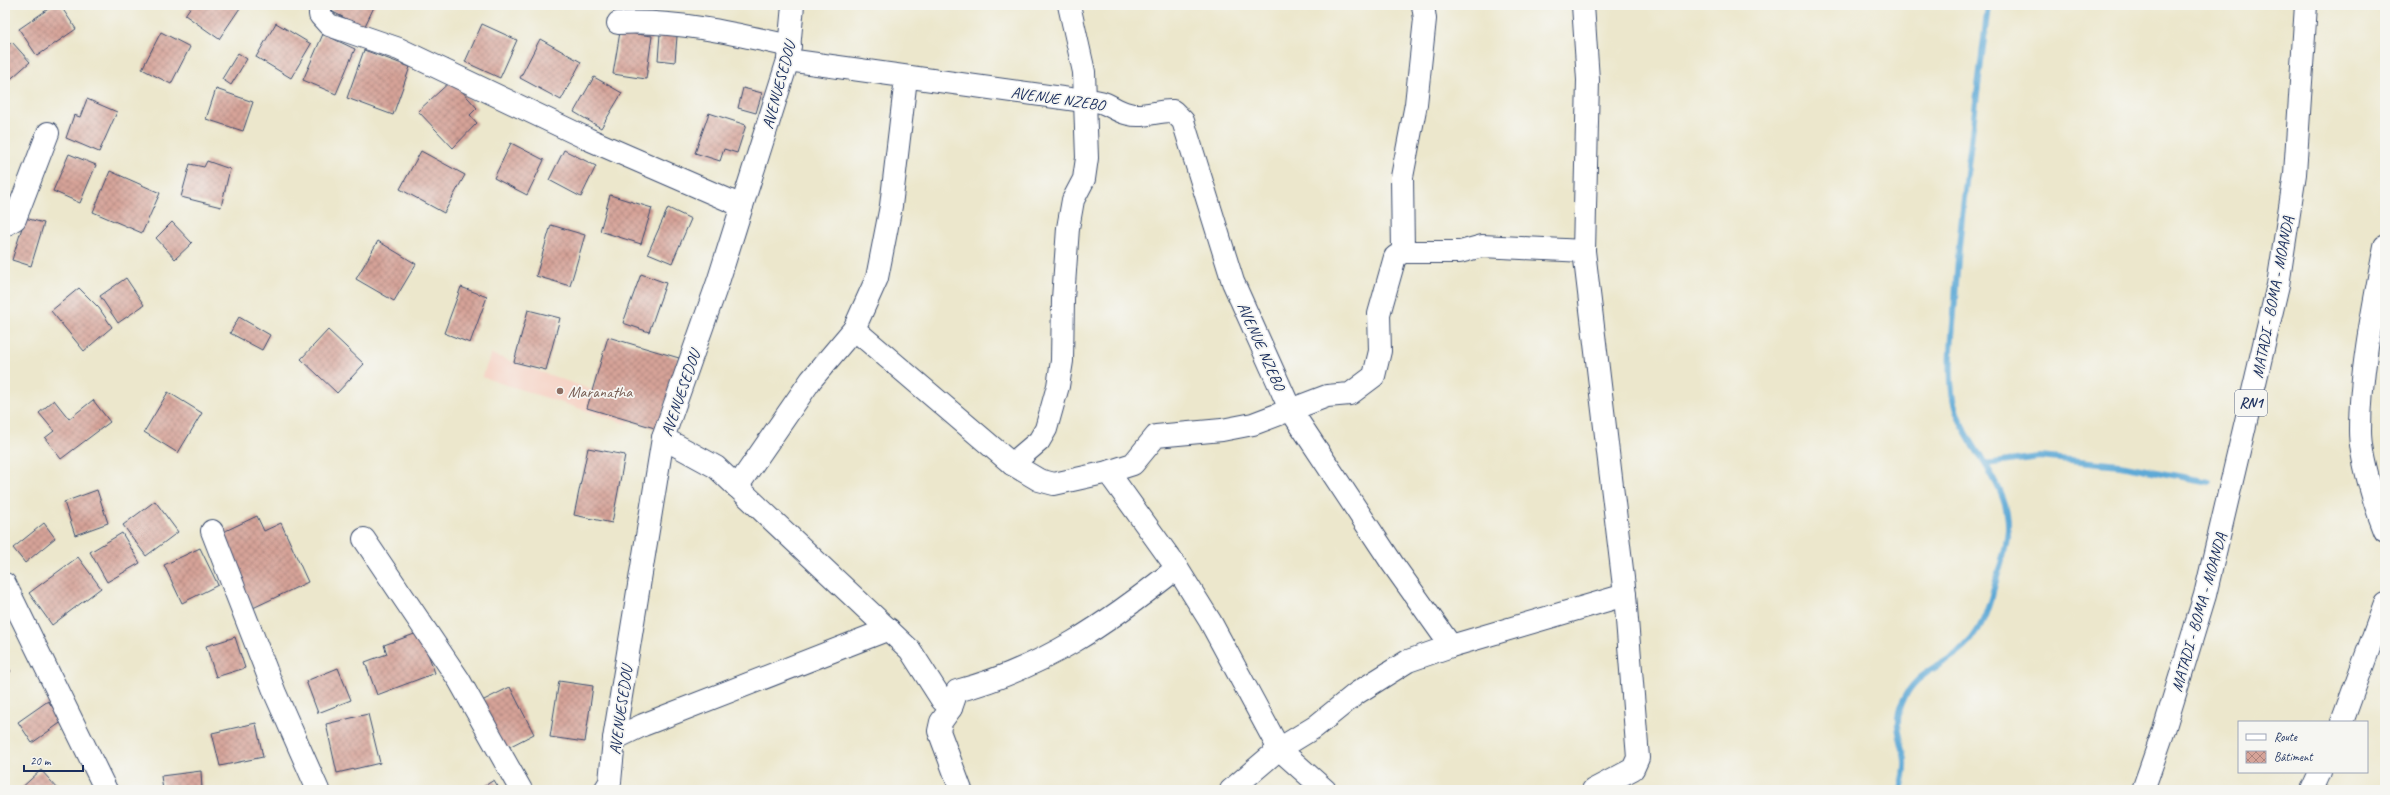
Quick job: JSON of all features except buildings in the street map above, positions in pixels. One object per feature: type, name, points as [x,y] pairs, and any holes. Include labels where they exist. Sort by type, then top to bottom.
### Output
[{"type":"main road","points":[[320,5],[320,15],[329,25],[399,49],[588,139],[742,206]]},
{"type":"main road","name":"AVENUESEDOU","points":[[610,787],[614,739],[663,438],[683,385],[742,206],[789,53],[793,5]]},
{"type":"main road","points":[[1012,464],[1039,441],[1046,429],[1058,386],[1062,361],[1063,299],[1068,228],[1073,200],[1084,179],[1087,158],[1084,72],[1069,5]]},
{"type":"main road","points":[[1404,252],[1402,177],[1416,104],[1425,19],[1423,5]]},
{"type":"main road","points":[[1583,5],[1588,80],[1584,251],[1625,595],[1638,758],[1633,769],[1593,790]]},
{"type":"main road","name":"MATADI - BOMA - MOANDA","points":[[2143,790],[2164,730],[2205,595],[2278,285],[2295,174],[2306,5]]},
{"type":"main road","name":"AVENUE NZEBO","points":[[618,23],[646,22],[688,25],[789,53],[906,78],[1084,101],[1105,102],[1130,115],[1162,110],[1173,111],[1183,121],[1233,282],[1290,409]]},
{"type":"main road","points":[[737,487],[811,380],[854,329],[877,278],[891,206],[906,78]]},
{"type":"main road","points":[[5,225],[15,219],[48,133]]},
{"type":"main road","points":[[854,329],[1012,464],[1039,480],[1054,484],[1108,472],[1133,464],[1156,436],[1222,430],[1253,424],[1327,396],[1350,394],[1374,376],[1380,351],[1379,314],[1382,298],[1395,257],[1404,252],[1460,252],[1482,246],[1584,251]]},
{"type":"main road","points":[[2385,246],[2373,307],[2360,432],[2366,465],[2385,531]]},
{"type":"main road","points":[[1290,409],[1392,564],[1451,646]]},
{"type":"main road","points":[[663,438],[716,467],[889,629],[910,650],[942,700],[951,708]]},
{"type":"main road","points":[[1108,472],[1177,568],[1210,621],[1279,749],[1325,790]]},
{"type":"main road","points":[[212,531],[275,694],[318,790]]},
{"type":"main road","points":[[364,539],[459,680],[521,790]]},
{"type":"main road","points":[[961,790],[939,731],[941,722],[951,708],[957,691],[991,682],[1048,657],[1116,617],[1177,568]]},
{"type":"main road","points":[[5,584],[106,790]]},
{"type":"main road","points":[[1231,790],[1279,749],[1315,726],[1357,693],[1402,665],[1451,646],[1625,595]]},
{"type":"main road","points":[[2342,721],[2385,604]]},
{"type":"main road","points":[[614,739],[643,725],[889,629]]},
{"type":"main road","points":[[2312,790],[2320,773]]},
{"type":"shaded area","name":"Maranatha","points":[[491,354],[634,405],[627,424],[482,377]]},
{"type":"waterway","points":[[1901,790],[1905,765],[1898,719],[1902,703],[1907,693],[1919,679],[1957,653],[1966,645],[1979,628],[1988,609],[2004,554],[2008,531],[2007,512],[2001,494],[1993,477],[1973,445],[1956,411],[1952,392],[1950,369],[1961,226],[1988,5]]},
{"type":"waterway","points":[[1986,464],[2039,457],[2120,465],[2209,482]]},
{"type":"place","name":"Maranatha","points":[[560,391]]}]
